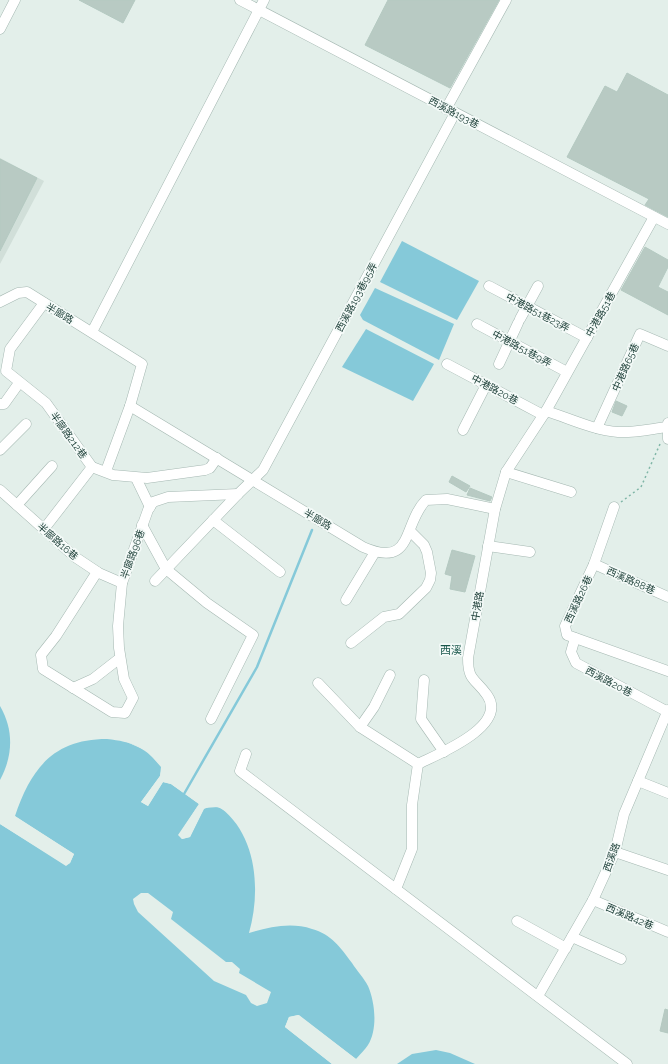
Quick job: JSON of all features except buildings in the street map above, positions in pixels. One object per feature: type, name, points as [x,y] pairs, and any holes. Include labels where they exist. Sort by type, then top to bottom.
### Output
[{"type":"street","points":[[0,29],[15,0]]},
{"type":"street","name":"西溪路193巷","points":[[240,0],[668,224]]},
{"type":"street","points":[[92,332],[264,0]]},
{"type":"street","name":"西溪路193巷95弄","points":[[254,479],[263,470],[451,111],[506,0]]},
{"type":"street","name":"中港路51巷","points":[[545,413],[654,217]]},
{"type":"street","name":"中港路51巷23弄","points":[[489,286],[587,338]]},
{"type":"street","points":[[499,364],[519,321],[538,286]]},
{"type":"street","name":"半廍路","points":[[0,302],[22,292],[27,292],[142,364],[130,406],[106,471]]},
{"type":"street","name":"半廍路212巷","points":[[44,303],[10,350],[6,371],[19,383],[46,402],[92,467],[106,471],[113,475],[147,478],[205,470],[210,468],[217,458]]},
{"type":"street","name":"中港路51巷9弄","points":[[477,324],[568,372]]},
{"type":"street","name":"中港路65巷","points":[[597,428],[640,334],[668,346]]},
{"type":"street","name":"中港路20巷","points":[[447,364],[486,385],[545,413]]},
{"type":"street","points":[[0,404],[4,404],[19,383]]},
{"type":"street","points":[[463,430],[486,385]]},
{"type":"street","name":"半廍路","points":[[130,406],[254,479],[363,547],[375,552],[396,552],[402,547],[419,508],[426,500],[447,499],[495,508]]},
{"type":"street","points":[[545,413],[597,428],[618,432],[640,431],[668,425],[668,439]]},
{"type":"street","name":"中港路","points":[[418,764],[455,746],[484,725],[489,717],[489,701],[487,696],[468,672],[468,658],[495,508],[506,472],[545,413]]},
{"type":"street","points":[[0,450],[26,424]]},
{"type":"street","points":[[17,505],[52,466]]},
{"type":"street","points":[[44,529],[92,467]]},
{"type":"street","points":[[506,472],[571,492]]},
{"type":"street","points":[[136,478],[150,507]]},
{"type":"street","points":[[155,581],[254,479]]},
{"type":"street","name":"半廍路16巷","points":[[0,490],[75,556],[97,572],[122,583]]},
{"type":"street","points":[[150,507],[153,502],[168,497],[238,494]]},
{"type":"street","name":"半廍路96巷","points":[[73,688],[112,712],[125,713],[133,698],[124,679],[120,658],[118,626],[122,583],[142,525],[150,507]]},
{"type":"street","name":"西溪路26巷","points":[[614,507],[594,564],[565,626],[568,635],[668,671]]},
{"type":"street","points":[[213,520],[280,572]]},
{"type":"street","points":[[142,525],[166,569],[207,603],[253,635],[211,719]]},
{"type":"street","points":[[351,643],[384,617],[399,614],[426,588],[430,580],[431,573],[427,552],[424,545],[410,531]]},
{"type":"street","points":[[488,546],[530,552]]},
{"type":"street","points":[[346,600],[375,552]]},
{"type":"street","name":"西溪路88巷","points":[[594,564],[668,597]]},
{"type":"street","points":[[97,572],[56,636],[41,655],[43,669],[73,688],[93,679],[120,658]]},
{"type":"street","name":"西溪路20巷","points":[[575,638],[571,652],[576,663],[668,711]]},
{"type":"street","points":[[360,727],[374,706],[390,675]]},
{"type":"street","points":[[424,680],[421,719],[444,752]]},
{"type":"street","points":[[318,683],[360,727],[418,764],[412,805],[412,849],[396,889]]},
{"type":"street","name":"西溪路","points":[[538,996],[593,900],[615,852],[620,823],[668,711]]},
{"type":"street","points":[[246,754],[240,771],[626,1064]]},
{"type":"street","points":[[638,781],[668,793]]},
{"type":"street","points":[[615,852],[668,870]]},
{"type":"street","name":"西溪路42巷","points":[[593,900],[668,932]]},
{"type":"street","points":[[517,921],[566,948]]},
{"type":"street","points":[[572,937],[621,959]]},
{"type":"path","points":[[614,507],[641,487],[668,425]]},
{"type":"shaded area","points":[[0,158],[44,181],[0,264]]},
{"type":"water","points":[[402,241],[479,281],[457,320],[380,282]]},
{"type":"water","points":[[375,288],[454,324],[439,360],[363,320],[360,315]]},
{"type":"water","points":[[366,329],[434,364],[413,401],[342,367]]},
{"type":"water","points":[[0,706],[8,724],[10,743],[7,762],[0,780]]},
{"type":"water","points":[[107,739],[132,744],[144,750],[162,767],[160,776],[141,802],[148,806],[163,782],[171,784],[199,804],[179,835],[182,839],[190,837],[204,809],[211,806],[221,808],[233,820],[242,833],[249,849],[253,865],[255,900],[249,933],[280,926],[304,927],[325,934],[340,947],[368,986],[374,1007],[374,1024],[371,1039],[356,1059],[298,1015],[289,1017],[285,1027],[332,1064],[0,1064],[0,824],[66,865],[70,863],[74,854],[15,816],[21,799],[29,784],[37,771],[47,760],[58,751],[72,744],[88,740]],"holes":[[[141,893],[148,893],[173,912],[171,919],[226,962],[232,962],[240,969],[239,973],[271,992],[267,1003],[257,1006],[251,1003],[246,995],[214,981],[138,912],[133,899]]]},
{"type":"water","points":[[436,1050],[450,1053],[475,1064],[397,1064],[412,1054]]},
{"type":"pier","points":[[120,739],[148,750],[163,767],[162,777],[144,801],[147,803],[163,780],[172,782],[200,803],[181,835],[183,837],[189,835],[203,807],[211,804],[218,805],[228,811],[227,812],[218,807],[204,808],[190,837],[182,839],[178,835],[199,804],[171,784],[163,782],[148,806],[141,802],[160,776],[161,767],[147,751]]},
{"type":"pier","points":[[13,815],[74,854],[70,863],[66,866],[0,824],[0,822],[66,863],[68,862],[72,854],[14,818]]},
{"type":"pier","points":[[299,1015],[357,1060],[354,1060],[298,1017],[291,1019],[287,1027],[334,1064],[332,1064],[285,1027],[289,1017]]},
{"type":"waterway","points":[[184,794],[257,667],[312,530]]},
{"type":"district","name":"西溪","points":[[451,650]]}]
